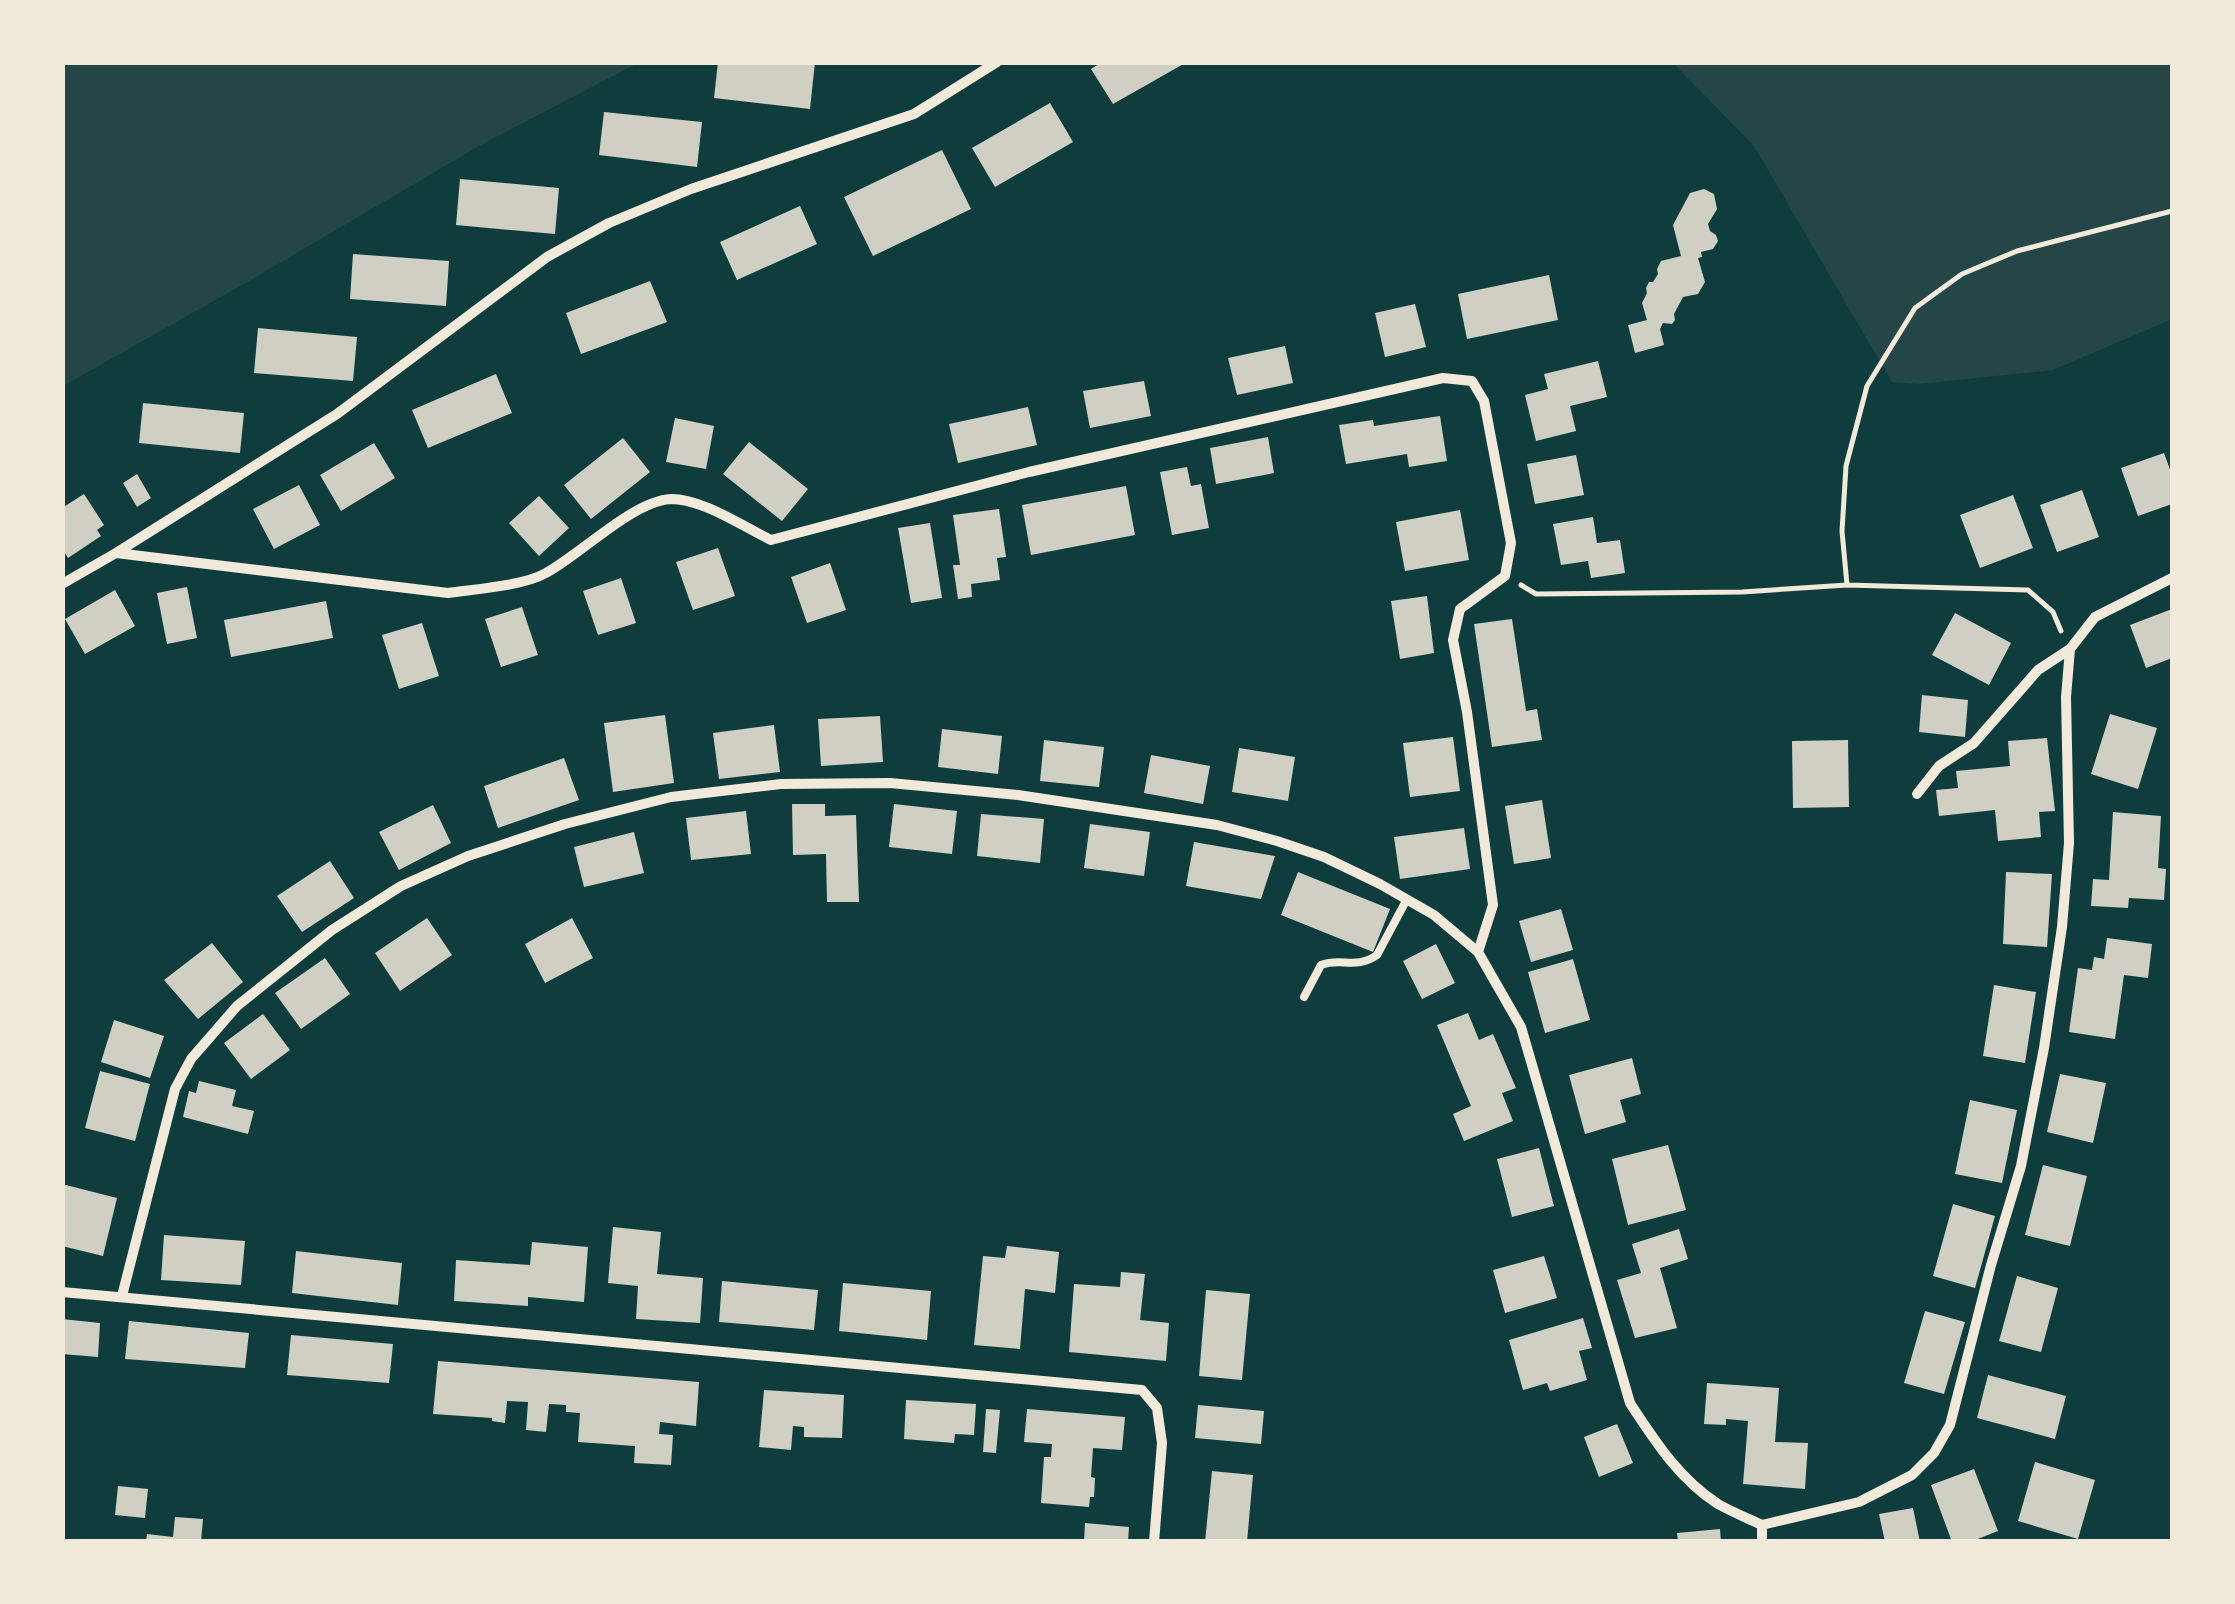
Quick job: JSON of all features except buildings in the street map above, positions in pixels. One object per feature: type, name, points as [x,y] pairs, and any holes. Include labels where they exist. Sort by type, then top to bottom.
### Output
[{"type":"street","points":[[62,584],[337,414],[547,257],[609,223],[690,189],[914,114],[997,62]]},
{"type":"street","points":[[116,553],[448,593],[543,575],[648,504],[672,500],[698,504],[770,540],[1029,472],[1442,378],[1472,380],[1484,401],[1512,543],[1505,576],[1460,609],[1453,640],[1493,905],[1478,952]]},
{"type":"street","points":[[1916,794],[1939,766],[1974,743],[2038,670],[2070,649],[2095,617],[2172,578]]},
{"type":"street","points":[[122,1296],[175,1089],[191,1059],[237,1006],[332,930],[402,886],[468,856],[565,824],[690,795],[781,784],[890,783],[1018,796],[1217,825],[1277,841],[1324,858],[1434,915],[1478,952],[1521,1028],[1630,1402],[1654,1441],[1679,1473],[1718,1504],[1762,1525],[1859,1502],[1912,1475],[1934,1454],[1950,1424],[2021,1166],[2062,927],[2069,843],[2066,697],[2070,649]]},
{"type":"street","points":[[62,1292],[1142,1390],[1157,1408],[1162,1443],[1154,1542]]},
{"type":"street","points":[[1762,1525],[1762,1542]]},
{"type":"lane","points":[[1304,997],[1321,965],[1350,965],[1377,954],[1407,899]]},
{"type":"path","points":[[1846,585],[1842,531],[1846,466],[1867,386],[1916,308],[1962,274],[2017,251],[2172,211]]},
{"type":"path","points":[[1505,576],[1536,594],[1742,592],[1846,585],[2028,590],[2053,612],[2070,649]]},
{"type":"shaded area","points":[[63,62],[638,63],[479,146],[63,386]]},
{"type":"shaded area","points":[[1673,63],[2172,63],[2172,319],[2053,370],[1919,384],[1892,382],[1754,146]]}]
